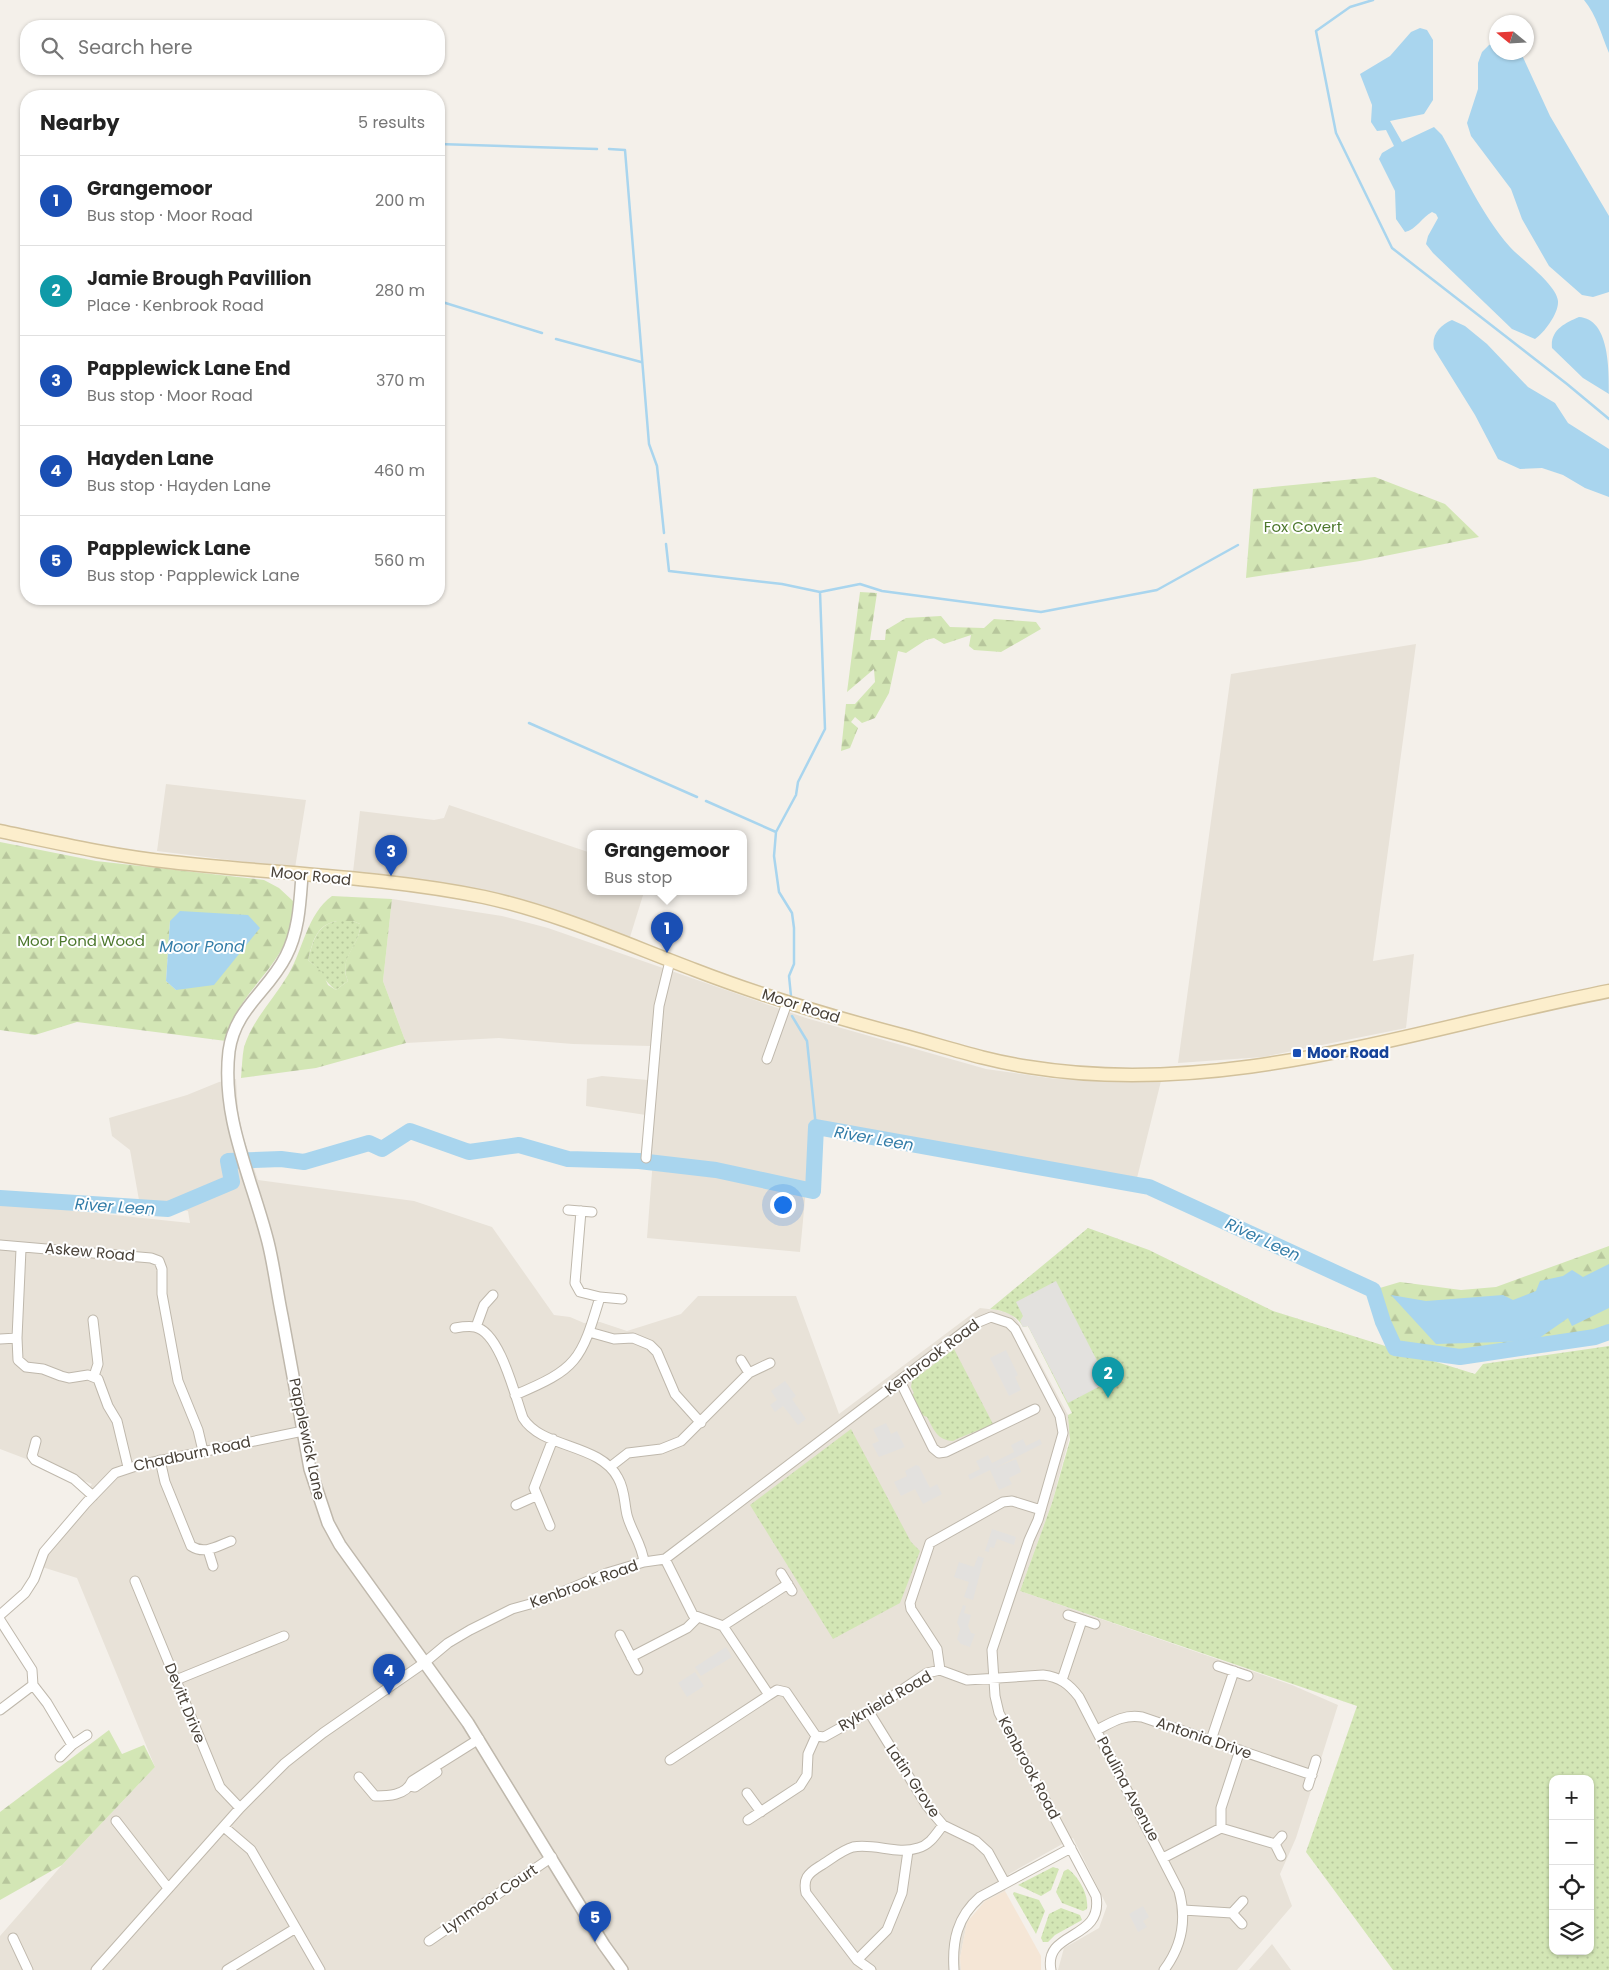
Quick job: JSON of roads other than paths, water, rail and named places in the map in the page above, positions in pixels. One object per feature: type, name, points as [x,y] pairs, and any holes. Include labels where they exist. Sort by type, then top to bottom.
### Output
[{"type":"main road","name":"Moor Road","points":[[0,831],[139,858],[454,892],[494,900],[575,925],[787,1003],[998,1062],[1071,1072],[1120,1074],[1229,1069],[1320,1056],[1609,991]]},
{"type":"street","name":"Papplewick Lane","points":[[302,875],[299,914],[292,942],[280,967],[239,1018],[233,1032],[228,1070],[232,1120],[268,1242],[315,1487],[328,1523],[340,1545],[366,1585],[480,1741],[604,1945],[622,1970]]},
{"type":"street","points":[[646,1158],[659,1006],[670,961]]},
{"type":"street","points":[[767,1059],[787,1003]]},
{"type":"street","points":[[568,1210],[592,1212]]},
{"type":"street","points":[[581,1211],[575,1283],[580,1292],[600,1297],[622,1299]]},
{"type":"street","name":"Askew Road","points":[[0,1246],[21,1249],[46,1248],[152,1258],[159,1261],[162,1269],[162,1294],[178,1381],[198,1430],[203,1451]]},
{"type":"street","points":[[21,1249],[17,1338],[18,1360],[26,1367],[42,1369],[69,1378],[94,1376]]},
{"type":"street","points":[[476,1327],[484,1304],[493,1295]]},
{"type":"street","points":[[515,1395],[540,1384],[570,1366],[583,1346],[600,1297]]},
{"type":"street","name":"Kenbrook Road","points":[[96,1970],[240,1808],[285,1763],[304,1747],[424,1663],[448,1643],[512,1609],[541,1601],[607,1573],[644,1562],[665,1559],[982,1320],[991,1317],[1009,1323],[1015,1328],[1063,1425],[1062,1443],[1041,1510],[992,1650],[999,1713],[1096,1896],[1097,1912],[1088,1927],[1059,1943],[1052,1954],[1051,1970]]},
{"type":"street","points":[[92,1320],[98,1364],[94,1376]]},
{"type":"street","points":[[455,1328],[476,1327],[489,1335],[497,1346],[526,1423],[536,1432],[593,1455],[610,1466],[618,1477],[625,1494],[627,1515],[643,1552],[644,1562]]},
{"type":"street","points":[[589,1332],[614,1339],[633,1338],[650,1345],[657,1352],[675,1394],[701,1423]]},
{"type":"street","points":[[0,1339],[17,1338]]},
{"type":"street","points":[[741,1360],[749,1373]]},
{"type":"street","points":[[610,1466],[628,1453],[661,1449],[681,1441],[749,1373],[770,1363]]},
{"type":"street","points":[[94,1376],[102,1386],[108,1406],[117,1422],[128,1467]]},
{"type":"street","points":[[900,1381],[933,1448],[939,1453],[946,1452],[1035,1409]]},
{"type":"street","name":"Chadburn Road","points":[[0,1615],[26,1593],[34,1579],[44,1552],[115,1474],[128,1467],[303,1431]]},
{"type":"street","points":[[550,1526],[534,1488],[553,1439]]},
{"type":"street","points":[[36,1441],[32,1456],[35,1460],[74,1479],[93,1496]]},
{"type":"street","points":[[160,1460],[165,1482],[191,1546],[198,1551],[208,1550],[231,1541]]},
{"type":"street","points":[[516,1505],[536,1496]]},
{"type":"street","points":[[940,1670],[937,1649],[911,1609],[910,1603],[930,1543],[1003,1502],[1012,1501],[1041,1510]]},
{"type":"street","points":[[208,1550],[213,1566]]},
{"type":"street","points":[[665,1559],[691,1611],[697,1618],[723,1626],[769,1695]]},
{"type":"street","points":[[723,1626],[790,1587],[781,1573]]},
{"type":"street","name":"Devitt Drive","points":[[135,1581],[135,1594],[176,1680],[220,1788],[240,1808]]},
{"type":"street","points":[[1068,1615],[1096,1624]]},
{"type":"street","points":[[631,1657],[688,1628],[697,1618]]},
{"type":"street","points":[[0,1620],[32,1670],[33,1685],[47,1703],[72,1745]]},
{"type":"street","points":[[994,1679],[1043,1675],[1062,1680],[1082,1620]]},
{"type":"street","points":[[620,1634],[638,1670]]},
{"type":"street","points":[[176,1680],[284,1636]]},
{"type":"street","points":[[1218,1666],[1248,1676]]},
{"type":"street","name":"Ryknield Road","points":[[816,1736],[824,1737],[869,1712],[927,1673],[940,1670],[967,1680],[994,1679]]},
{"type":"street","points":[[1211,1740],[1234,1671]]},
{"type":"street","name":"Paulina Avenue","points":[[1062,1680],[1071,1686],[1079,1697],[1176,1883],[1183,1910],[1180,1940],[1175,1953],[1164,1970]]},
{"type":"street","points":[[0,1710],[33,1685]]},
{"type":"street","points":[[670,1760],[777,1690],[786,1692],[816,1736],[808,1754],[807,1775],[800,1786],[748,1820]]},
{"type":"street","name":"Latin Grove","points":[[869,1712],[919,1794],[943,1825],[976,1841],[988,1852],[1005,1884]]},
{"type":"street","name":"Antonia Drive","points":[[1097,1730],[1123,1717],[1132,1715],[1312,1775]]},
{"type":"street","points":[[60,1757],[72,1745],[87,1735]]},
{"type":"street","points":[[359,1777],[375,1796],[393,1796],[410,1786],[415,1786],[480,1741]]},
{"type":"street","points":[[1221,1828],[1221,1808],[1240,1750]]},
{"type":"street","points":[[1308,1786],[1316,1760]]},
{"type":"street","points":[[747,1793],[761,1812]]},
{"type":"street","points":[[116,1821],[168,1888]]},
{"type":"street","points":[[870,1970],[857,1960],[806,1894],[804,1883],[808,1873],[854,1847],[872,1846],[908,1851],[921,1848],[930,1842],[943,1825]]},
{"type":"street","points":[[224,1826],[251,1850],[320,1970]]},
{"type":"street","points":[[1163,1858],[1221,1828],[1276,1844]]},
{"type":"street","points":[[1276,1844],[1282,1836]]},
{"type":"street","points":[[1276,1844],[1281,1856]]},
{"type":"street","points":[[954,1970],[953,1951],[955,1934],[963,1915],[980,1897],[1071,1848]]},
{"type":"street","points":[[857,1960],[887,1930],[902,1892],[908,1851]]},
{"type":"street","name":"Lynmoor Court","points":[[429,1942],[552,1857]]},
{"type":"street","points":[[1232,1913],[1243,1901]]},
{"type":"street","points":[[1183,1910],[1232,1913],[1242,1924]]},
{"type":"street","points":[[226,1970],[296,1928]]},
{"type":"street","points":[[13,1938],[28,1970]]},
{"type":"water","points":[[1584,0],[1609,0],[1609,53],[1596,19]]},
{"type":"water","points":[[1420,28],[1427,30],[1433,40],[1433,100],[1424,114],[1390,121],[1402,142],[1434,127],[1442,135],[1490,221],[1510,247],[1538,272],[1552,288],[1558,301],[1558,306],[1554,317],[1535,339],[1512,329],[1433,253],[1426,244],[1428,236],[1438,218],[1436,214],[1432,212],[1412,229],[1405,232],[1396,219],[1395,191],[1379,159],[1382,153],[1394,146],[1386,130],[1377,131],[1371,122],[1372,105],[1360,74],[1390,56],[1411,32]]},
{"type":"water","points":[[1489,45],[1489,60],[1524,60],[1550,116],[1609,216],[1609,292],[1593,297],[1582,295],[1549,266],[1522,219],[1511,189],[1471,136],[1467,123],[1478,89],[1478,63],[1482,52]]},
{"type":"water","points":[[1579,317],[1589,320],[1602,335],[1609,371],[1609,394],[1583,378],[1552,348],[1553,336],[1556,332]]},
{"type":"water","points":[[1452,320],[1465,326],[1487,344],[1528,387],[1555,403],[1568,423],[1609,449],[1609,497],[1585,488],[1563,475],[1542,468],[1520,469],[1498,459],[1475,415],[1434,349],[1433,344],[1437,331]]},
{"type":"water","name":"Moor Pond","points":[[180,911],[248,915],[260,928],[214,985],[176,990],[166,981],[170,921]]},
{"type":"water","points":[[1609,1264],[1609,1308],[1572,1326],[1568,1318],[1535,1341],[1436,1344],[1391,1295],[1426,1301],[1503,1295],[1513,1300],[1536,1291],[1540,1281],[1563,1276],[1572,1270],[1583,1277]]},
{"type":"waterway","points":[[1373,0],[1350,7],[1316,31],[1336,133],[1392,248],[1609,419]]},
{"type":"waterway","points":[[445,144],[597,149]]},
{"type":"waterway","points":[[609,149],[625,150],[649,444],[657,466],[664,533]]},
{"type":"waterway","points":[[445,303],[542,333]]},
{"type":"waterway","points":[[556,339],[641,362]]},
{"type":"waterway","points":[[666,544],[669,571],[782,584],[820,592],[860,584],[882,591],[1041,612],[1157,590],[1238,545]]},
{"type":"waterway","points":[[791,996],[789,976],[794,964],[794,928],[792,913],[779,892],[774,856],[776,832],[796,795],[798,782],[825,729],[820,592]]},
{"type":"waterway","points":[[529,723],[697,797]]},
{"type":"waterway","points":[[706,801],[776,832]]},
{"type":"waterway","points":[[792,1016],[807,1041],[816,1127]]},
{"type":"waterway","name":"River Leen","points":[[0,1198],[168,1209],[232,1182],[228,1161],[281,1159],[304,1162],[369,1143],[382,1149],[410,1131],[469,1152],[519,1145],[568,1159],[639,1161],[716,1170],[813,1191],[816,1127],[1149,1187],[1373,1290],[1383,1322],[1395,1348],[1460,1357],[1595,1337],[1609,1332]]},
{"type":"place","name":"Papplewick Lane End","points":[[391,876]]},
{"type":"place","name":"Grangemoor","points":[[667,953]]},
{"type":"place","name":"Moor Road","points":[[1297,1053]]},
{"type":"place","name":"Jamie Brough Pavillion","points":[[1108,1398]]},
{"type":"place","name":"Hayden Lane","points":[[389,1695]]},
{"type":"place","name":"Papplewick Lane","points":[[595,1942]]},
{"type":"park label","name":"Fox Covert","points":[[1303,527]]},
{"type":"park label","name":"Moor Pond Wood","points":[[81,941]]}]
